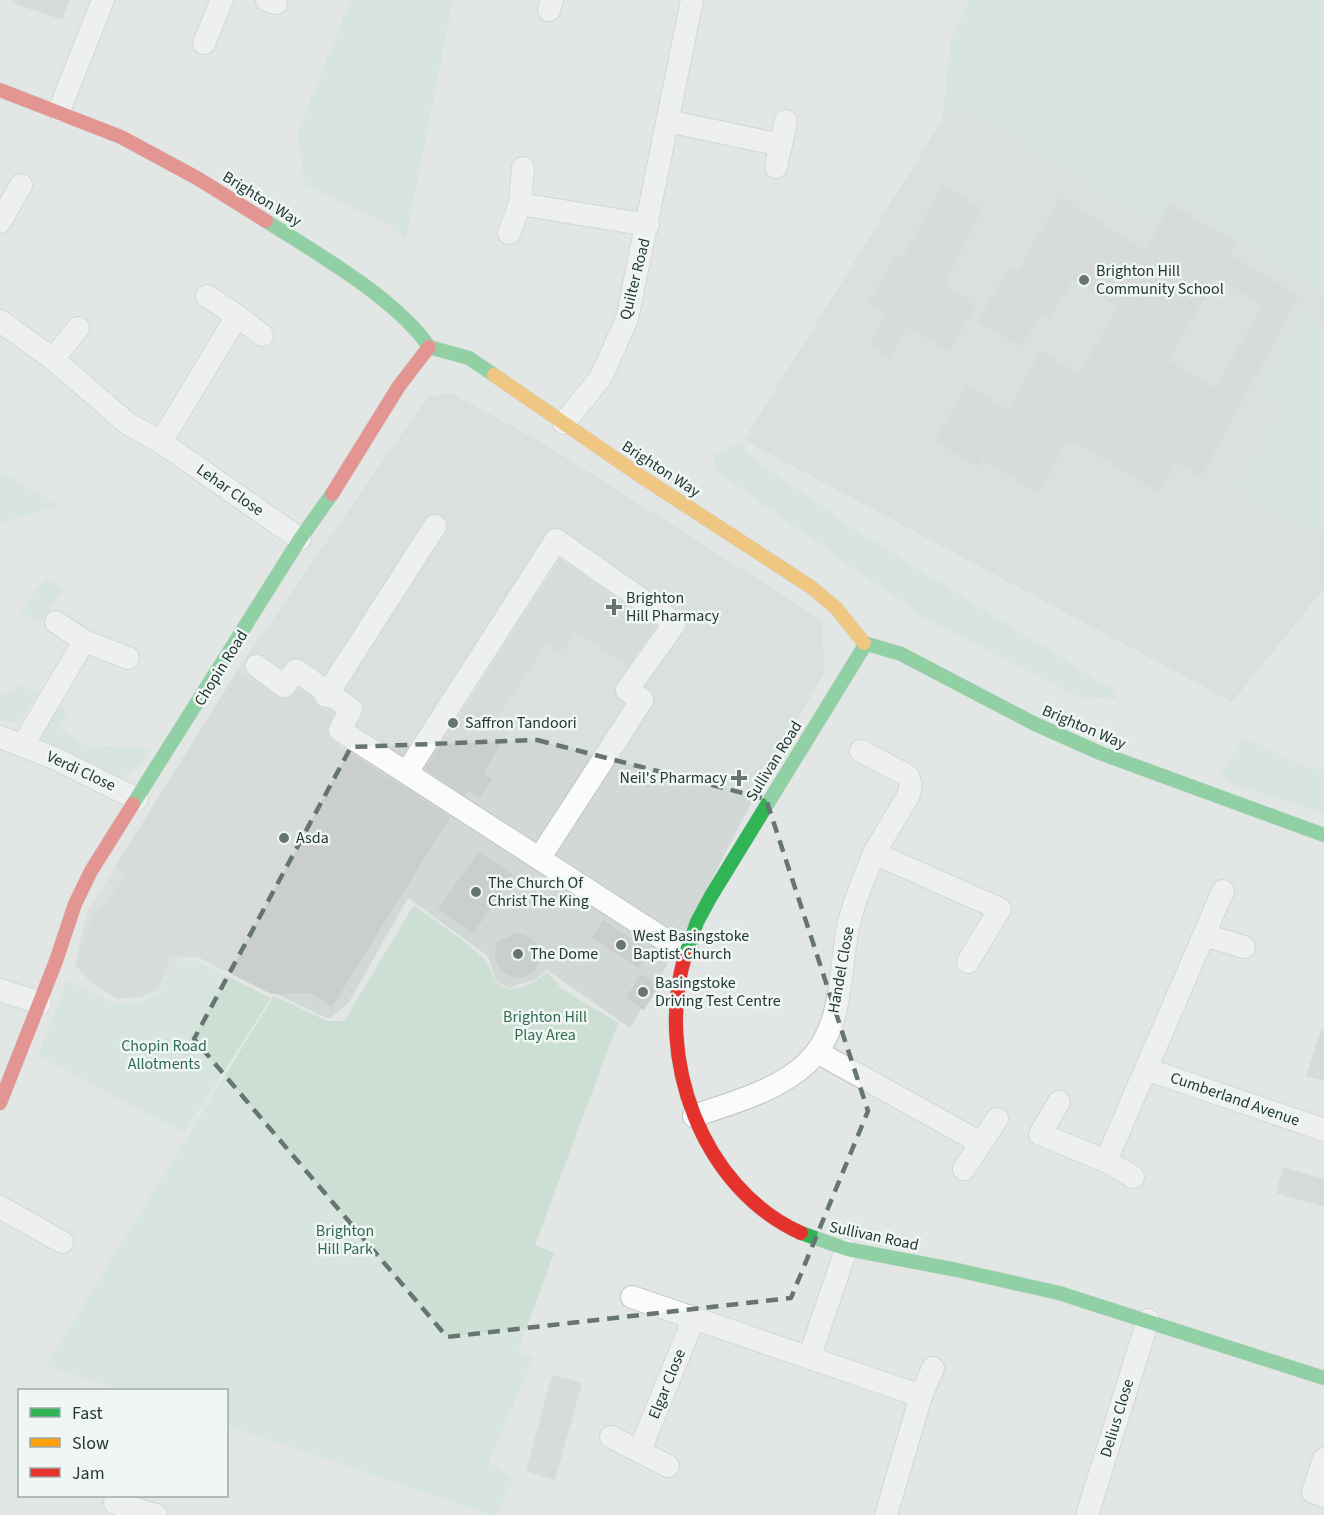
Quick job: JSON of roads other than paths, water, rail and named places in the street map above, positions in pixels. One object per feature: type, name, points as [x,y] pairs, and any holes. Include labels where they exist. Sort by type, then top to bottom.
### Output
[{"type":"street","points":[[59,111],[103,0]]},
{"type":"street","points":[[204,43],[222,0]]},
{"type":"street","name":"Quilter Road","points":[[564,423],[601,377],[627,319],[648,225],[692,0]]},
{"type":"street","name":"Brighton Way","points":[[0,90],[121,137],[197,178],[324,257],[415,326],[429,347],[469,358],[811,587],[836,608],[865,645],[901,654],[1035,724],[1100,753],[1324,835]]},
{"type":"street","points":[[668,120],[779,156],[786,121]]},
{"type":"street","points":[[509,233],[520,204],[523,168]]},
{"type":"street","points":[[0,222],[21,185]]},
{"type":"street","name":"Quilter Road","points":[[520,204],[648,225]]},
{"type":"street","points":[[207,296],[262,335]]},
{"type":"street","points":[[161,442],[237,316]]},
{"type":"street","name":"Lehar Close","points":[[0,321],[53,358],[128,424],[161,442],[300,539]]},
{"type":"street","points":[[53,358],[78,327]]},
{"type":"street","name":"Chopin Road","points":[[0,1103],[40,1003],[75,904],[91,872],[300,539],[350,467],[399,386],[429,347]]},
{"type":"street","points":[[327,694],[435,526]]},
{"type":"street","points":[[407,772],[556,540],[675,623],[627,690],[642,700],[546,848]]},
{"type":"street","points":[[56,621],[84,640],[128,658]]},
{"type":"street","points":[[23,745],[84,640]]},
{"type":"street","name":"Sullivan Road","points":[[865,645],[730,866],[687,949],[675,1009],[675,1044],[679,1075],[709,1148],[731,1179],[751,1197],[792,1228],[816,1240],[846,1250],[940,1267],[1058,1293],[1324,1378]]},
{"type":"street","points":[[257,666],[284,686],[296,670],[351,709],[340,730],[670,943],[687,949]]},
{"type":"street","name":"Verdi Close","points":[[0,737],[23,745],[137,799]]},
{"type":"street","name":"Handel Close","points":[[694,1116],[767,1088],[805,1065],[817,1052],[835,1014],[848,924],[874,853],[909,796],[911,786],[908,776],[861,751]]},
{"type":"street","points":[[874,853],[999,909],[968,962]]},
{"type":"street","points":[[1106,1161],[1223,891]]},
{"type":"street","points":[[1204,935],[1244,947]]},
{"type":"street","points":[[0,990],[40,1003]]},
{"type":"street","points":[[817,1052],[981,1143]]},
{"type":"street","name":"Cumberland Avenue","points":[[1146,1069],[1324,1130]]},
{"type":"street","points":[[1059,1102],[1040,1134],[1106,1161],[1133,1177]]},
{"type":"street","points":[[964,1169],[997,1119]]},
{"type":"street","points":[[0,1207],[62,1242]]},
{"type":"street","points":[[809,1358],[846,1250]]},
{"type":"street","points":[[632,1297],[921,1396]]},
{"type":"street","name":"Elgar Close","points":[[640,1450],[694,1318]]},
{"type":"street","name":"Delius Close","points":[[1087,1515],[1148,1320]]},
{"type":"street","points":[[886,1515],[921,1396],[933,1368]]},
{"type":"street","points":[[611,1437],[668,1466]]},
{"type":"street","points":[[1315,1500],[1324,1459]]},
{"type":"street","points":[[114,1504],[156,1515]]},
{"type":"place","name":"Brighton Hill Community School","points":[[1084,280]]},
{"type":"place","name":"Brighton Hill Pharmacy","points":[[614,607]]},
{"type":"place","name":"Saffron Tandoori","points":[[453,723]]},
{"type":"place","name":"Neil's Pharmacy","points":[[739,778]]},
{"type":"place","name":"Asda","points":[[284,838]]},
{"type":"place","name":"The Church Of Christ The King","points":[[476,892]]},
{"type":"place","name":"West Basingstoke Baptist Church","points":[[621,945]]},
{"type":"place","name":"The Dome","points":[[518,954]]},
{"type":"place","name":"Basingstoke Driving Test Centre","points":[[643,992]]},
{"type":"park label","name":"Brighton Hill Play Area","points":[[545,1026]]},
{"type":"park label","name":"Chopin Road Allotments","points":[[164,1055]]},
{"type":"park label","name":"Brighton Hill Park","points":[[345,1240]]}]
